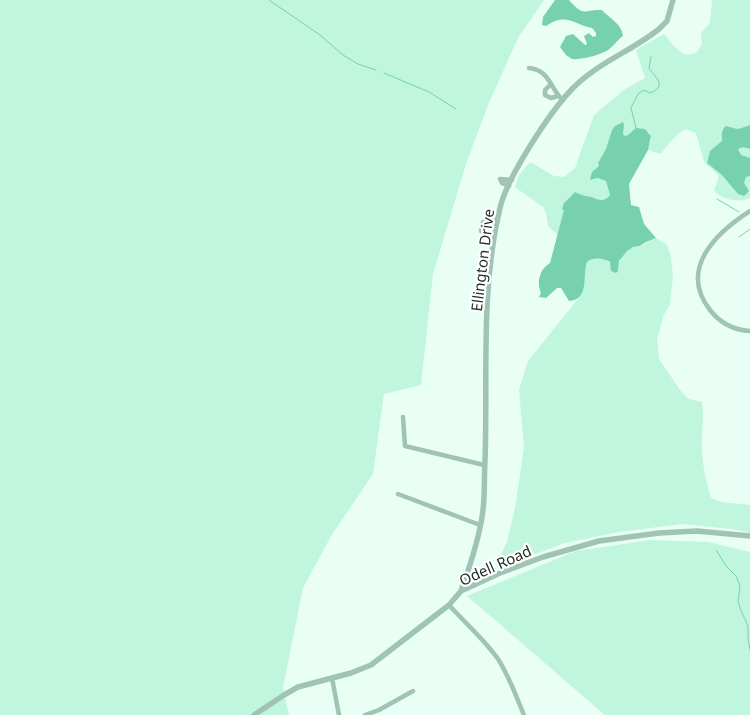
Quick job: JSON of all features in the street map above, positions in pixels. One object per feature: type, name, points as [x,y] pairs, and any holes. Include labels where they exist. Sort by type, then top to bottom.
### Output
[{"type":"street","name":"Ellington Drive","points":[[461,591],[483,509],[486,330],[490,266],[500,207],[512,180],[561,98],[586,77],[663,26],[670,14],[672,0]]},
{"type":"street","points":[[529,68],[542,72],[561,98]]},
{"type":"street","points":[[551,84],[545,90],[545,95],[551,98],[561,98]]},
{"type":"street","points":[[509,186],[500,180],[512,180]]},
{"type":"street","points":[[750,211],[730,224],[709,247],[698,269],[698,282],[703,300],[715,316],[731,327],[750,331]]},
{"type":"street","points":[[495,235],[481,231],[482,225],[486,220],[498,221]]},
{"type":"street","points":[[403,417],[404,442],[406,446],[484,466]]},
{"type":"street","points":[[398,494],[480,525]]},
{"type":"street","name":"Odell Road","points":[[254,715],[293,690],[352,673],[371,665],[449,605],[461,591],[500,573],[543,557],[599,541],[684,531],[708,531],[750,536]]},
{"type":"street","points":[[449,605],[485,642],[499,660],[524,715]]},
{"type":"street","points":[[332,678],[339,715]]},
{"type":"street","points":[[365,715],[413,691]]},
{"type":"shaded area","points":[[0,0],[544,0],[518,38],[488,105],[466,164],[433,274],[421,385],[384,394],[373,474],[331,536],[303,588],[283,688],[289,715],[0,715]]},
{"type":"shaded area","points":[[555,0],[569,0],[581,11],[602,10],[618,25],[623,36],[605,52],[585,58],[572,59],[560,47],[566,36],[573,34],[585,45],[587,44],[584,36],[589,33],[593,37],[596,36],[596,33],[592,28],[564,19],[546,26],[542,25],[543,17]]},
{"type":"shaded area","points":[[712,0],[750,0],[750,198],[746,200],[731,200],[721,196],[714,190],[718,175],[704,162],[696,133],[685,129],[672,140],[661,154],[648,150],[651,140],[649,132],[639,130],[625,136],[623,134],[624,125],[615,126],[598,163],[599,166],[591,180],[599,178],[606,181],[610,195],[606,200],[602,200],[575,192],[564,203],[558,235],[548,226],[543,207],[515,187],[519,175],[530,162],[554,176],[564,177],[575,168],[594,115],[625,89],[645,78],[636,50],[664,34],[685,55],[696,53],[702,45],[701,33],[710,23]]},
{"type":"shaded area","points":[[623,122],[623,134],[625,136],[636,128],[645,129],[651,136],[648,150],[629,184],[631,205],[639,207],[644,224],[656,238],[627,251],[619,261],[616,273],[611,271],[610,262],[601,259],[589,260],[586,267],[583,292],[576,300],[569,301],[561,288],[557,288],[546,298],[539,297],[541,293],[539,285],[540,276],[550,263],[564,210],[562,209],[564,203],[575,192],[601,200],[610,195],[606,181],[598,178],[590,180],[592,172],[599,166],[598,163],[606,149],[612,130]]},
{"type":"shaded area","points":[[750,125],[750,149],[743,147],[738,149],[741,155],[750,158],[750,176],[746,177],[744,183],[749,191],[744,196],[738,194],[722,175],[707,163],[710,151],[722,141],[723,131],[726,126],[738,129]]},
{"type":"shaded area","points":[[656,238],[667,245],[671,256],[673,277],[670,304],[663,317],[657,340],[659,359],[680,390],[689,399],[702,402],[703,461],[711,498],[721,502],[750,505],[750,533],[732,529],[682,524],[619,532],[565,543],[498,568],[496,564],[507,542],[515,508],[524,448],[519,390],[528,361],[582,294],[587,262],[596,259],[604,260],[618,271],[620,260],[627,251]]},
{"type":"shaded area","points":[[651,540],[708,542],[750,552],[750,715],[605,715],[467,596],[576,551]]},
{"type":"waterway","points":[[269,0],[320,35],[343,55],[358,64],[376,70]]},
{"type":"waterway","points":[[636,128],[631,108],[638,94],[644,90],[650,93],[659,86],[658,81],[649,68],[651,57]]},
{"type":"waterway","points":[[384,73],[429,92],[456,109]]},
{"type":"waterway","points":[[717,199],[739,212]]},
{"type":"waterway","points":[[739,237],[750,229]]},
{"type":"waterway","points":[[716,550],[727,567],[736,576],[740,586],[738,601],[748,626],[750,650]]}]
